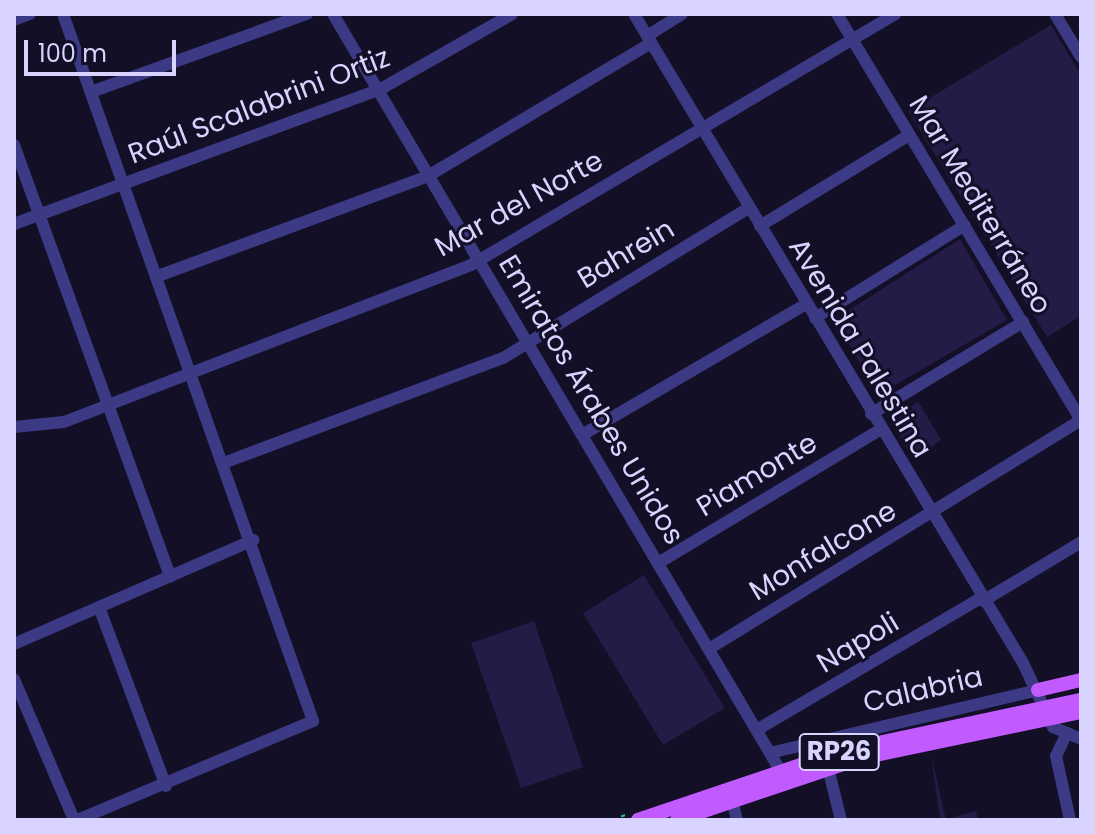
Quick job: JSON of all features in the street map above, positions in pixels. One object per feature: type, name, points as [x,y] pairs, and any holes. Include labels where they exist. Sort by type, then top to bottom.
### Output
[{"type":"main road","points":[[1038,690],[1081,680]]},
{"type":"main road","name":"RP26","points":[[677,820],[828,768],[1048,712],[1081,700]]},
{"type":"main road","name":"RP26","points":[[638,820],[780,770],[898,736],[1048,712],[1081,712]]},
{"type":"street","points":[[14,20],[30,14]]},
{"type":"street","points":[[14,679],[17,696],[76,820],[166,786],[313,721],[226,462],[63,14]]},
{"type":"street","points":[[91,92],[307,14]]},
{"type":"street","name":"Emiratos Árabes Unidos","points":[[333,14],[760,728],[780,770]]},
{"type":"street","name":"Raúl Scalabrini Ortiz","points":[[14,224],[379,90],[512,14]]},
{"type":"street","name":"Avenida Palestina","points":[[634,14],[1065,737]]},
{"type":"street","points":[[158,276],[428,176],[649,39],[682,14]]},
{"type":"street","name":"Mar Mediterráneo","points":[[837,14],[1081,420]]},
{"type":"street","name":"Mar del Norte","points":[[14,427],[55,424],[479,260],[895,14]]},
{"type":"street","points":[[1055,14],[1081,57]]},
{"type":"street","points":[[760,226],[909,135]]},
{"type":"street","points":[[14,145],[110,403],[170,577]]},
{"type":"street","name":"Bahrein","points":[[226,462],[488,365],[749,208]]},
{"type":"street","points":[[815,318],[965,225]]},
{"type":"street","points":[[582,435],[806,304]]},
{"type":"street","points":[[871,414],[1023,322]]},
{"type":"street","name":"Monfalcone","points":[[712,647],[1081,420]]},
{"type":"street","name":"Piamonte","points":[[660,562],[880,430]]},
{"type":"street","points":[[14,644],[253,540]]},
{"type":"street","name":"Napoli","points":[[760,728],[1081,542]]},
{"type":"street","points":[[99,607],[166,786]]},
{"type":"street","name":"Calabria","points":[[774,752],[1038,690]]},
{"type":"street","points":[[1070,820],[1056,756],[1065,737],[1081,739]]},
{"type":"street","points":[[828,768],[841,820]]},
{"type":"street","points":[[732,800],[737,820]]},
{"type":"building","points":[[1051,25],[1081,75],[1081,316],[1047,337],[908,111]]},
{"type":"building","points":[[960,239],[1007,320],[878,395],[835,319]]},
{"type":"building","points":[[918,401],[941,440],[913,459],[892,423]]},
{"type":"building","points":[[644,575],[725,708],[663,745],[583,613]]},
{"type":"building","points":[[534,621],[583,767],[521,788],[471,643]]},
{"type":"building","points":[[931,754],[946,820],[940,820]]},
{"type":"building","points":[[976,811],[978,820],[947,820],[947,819]]}]
